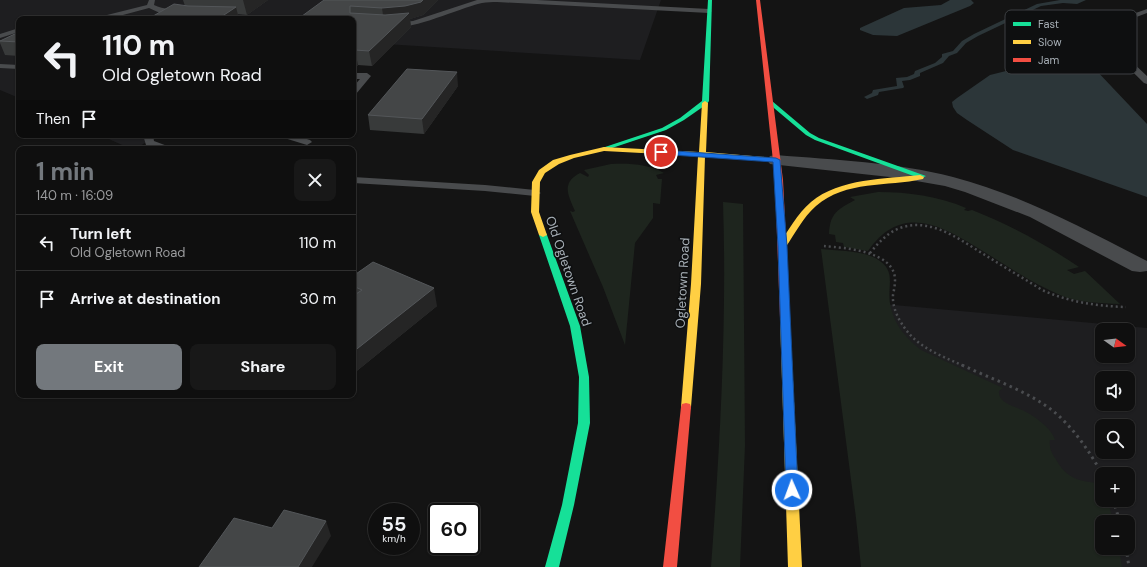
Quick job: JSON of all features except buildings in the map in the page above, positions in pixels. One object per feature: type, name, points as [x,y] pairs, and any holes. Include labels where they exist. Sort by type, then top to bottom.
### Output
[{"type":"main road","name":"Ogletown Road","points":[[670,567],[686,413],[696,283],[699,179],[704,154],[710,0]]},
{"type":"main road","points":[[758,0],[776,160],[782,246],[795,567]]},
{"type":"main road","points":[[604,149],[664,129],[682,119],[706,101]]},
{"type":"main road","points":[[770,102],[784,115],[817,139],[922,176]]},
{"type":"main road","name":"Old Ogletown Road","points":[[552,567],[568,505],[584,423],[584,377],[575,326],[535,212],[536,182],[542,172],[556,162],[572,156],[604,149],[704,154],[776,160]]},
{"type":"main road","points":[[782,246],[814,204],[828,194],[846,189],[922,176]]},
{"type":"street","points":[[776,160],[862,167],[922,176],[971,188],[1034,212],[1143,267]]},
{"type":"lane","points":[[388,25],[414,23],[481,1],[497,0],[709,11]]},
{"type":"lane","points":[[110,16],[151,3],[160,11],[186,14]]},
{"type":"lane","points":[[1137,15],[1147,11]]},
{"type":"lane","points":[[0,36],[16,31]]},
{"type":"lane","points":[[0,66],[16,67]]},
{"type":"lane","points":[[1137,71],[1147,81]]},
{"type":"lane","points":[[356,76],[368,76],[356,89]]},
{"type":"lane","points":[[149,138],[150,143],[158,146]]},
{"type":"lane","points":[[294,138],[307,142]]},
{"type":"lane","points":[[356,180],[485,188],[535,193]]},
{"type":"path","points":[[870,253],[888,234],[908,225],[919,225],[943,230],[1042,290],[1057,297],[1088,305],[1126,307]]},
{"type":"path","points":[[824,246],[870,253],[880,257],[888,263],[896,280],[893,298],[896,312],[901,324],[916,342],[1031,397],[1053,411],[1068,426],[1093,458],[1098,467]]},
{"type":"path","points":[[1127,555],[1129,567]]},
{"type":"shaded area","points":[[0,0],[661,0],[640,60],[356,42],[356,16],[16,16],[16,97],[0,90]]},
{"type":"shaded area","points":[[950,0],[971,0],[974,3],[897,36],[873,35],[860,30],[860,28],[904,8],[941,5]]},
{"type":"shaded area","points":[[1005,71],[1005,74],[1100,74],[1147,124],[1147,197],[1013,150],[957,113],[952,102],[990,75]]},
{"type":"shaded area","points":[[107,138],[152,138],[140,146],[124,146]]},
{"type":"shaded area","points":[[611,164],[639,165],[664,173],[656,175],[658,179],[662,179],[660,204],[653,203],[653,218],[635,243],[625,345],[603,287],[570,211],[575,211],[568,195],[568,185],[574,177],[580,173],[588,177],[589,175],[584,170]]},
{"type":"shaded area","points":[[878,192],[912,194],[945,200],[966,208],[964,210],[972,210],[1001,222],[1053,250],[1079,267],[1067,270],[1074,274],[1085,271],[1120,304],[1097,303],[1067,298],[1031,281],[956,235],[940,228],[925,224],[910,223],[896,226],[881,235],[868,251],[844,247],[843,243],[836,242],[835,235],[829,234],[831,221],[836,212],[855,200],[850,197]]},
{"type":"shaded area","points":[[723,202],[743,204],[745,445],[740,567],[711,567],[722,384],[724,293]]},
{"type":"shaded area","points":[[821,249],[860,253],[873,257],[881,262],[889,273],[891,308],[895,321],[902,332],[911,341],[921,350],[1003,388],[999,391],[999,395],[1007,404],[1022,410],[1042,422],[1053,435],[1055,440],[1050,440],[1050,445],[1052,454],[1059,465],[1074,478],[1095,482],[1095,507],[1110,507],[1111,515],[1095,515],[1095,555],[1120,555],[1122,567],[861,567]]},
{"type":"shaded area","points":[[861,302],[1095,323],[1095,363],[1135,363],[1135,327],[1147,328],[1147,567],[900,567]]},
{"type":"waterway","points":[[1030,10],[1039,5],[1063,1],[1077,2],[1083,0]]},
{"type":"waterway","points":[[867,97],[876,94],[875,91],[901,87],[898,79],[908,79],[918,75],[917,72],[941,62],[946,56],[944,55],[955,52],[964,42],[1005,22]]},
{"type":"traffic: fast","points":[[705,103],[710,0]]},
{"type":"traffic: fast","points":[[604,149],[664,129],[682,119],[706,101]]},
{"type":"traffic: fast","points":[[770,102],[808,134],[817,139],[922,176]]},
{"type":"traffic: fast","points":[[543,235],[575,326],[584,377],[584,423],[568,505],[552,567]]},
{"type":"traffic: slow","points":[[686,407],[696,284],[705,103]]},
{"type":"traffic: slow","points":[[543,235],[535,212],[536,182],[542,172],[556,162],[572,156],[604,149],[703,154],[776,160]]},
{"type":"traffic: slow","points":[[782,246],[805,214],[814,204],[824,197],[836,191],[864,184],[920,177]]},
{"type":"traffic: slow","points":[[785,318],[795,567]]},
{"type":"traffic: jam","points":[[758,0],[779,180],[785,318]]},
{"type":"traffic: jam","points":[[670,567],[686,407]]},
{"type":"route","points":[[661,152],[776,160],[779,180],[792,490]]}]
